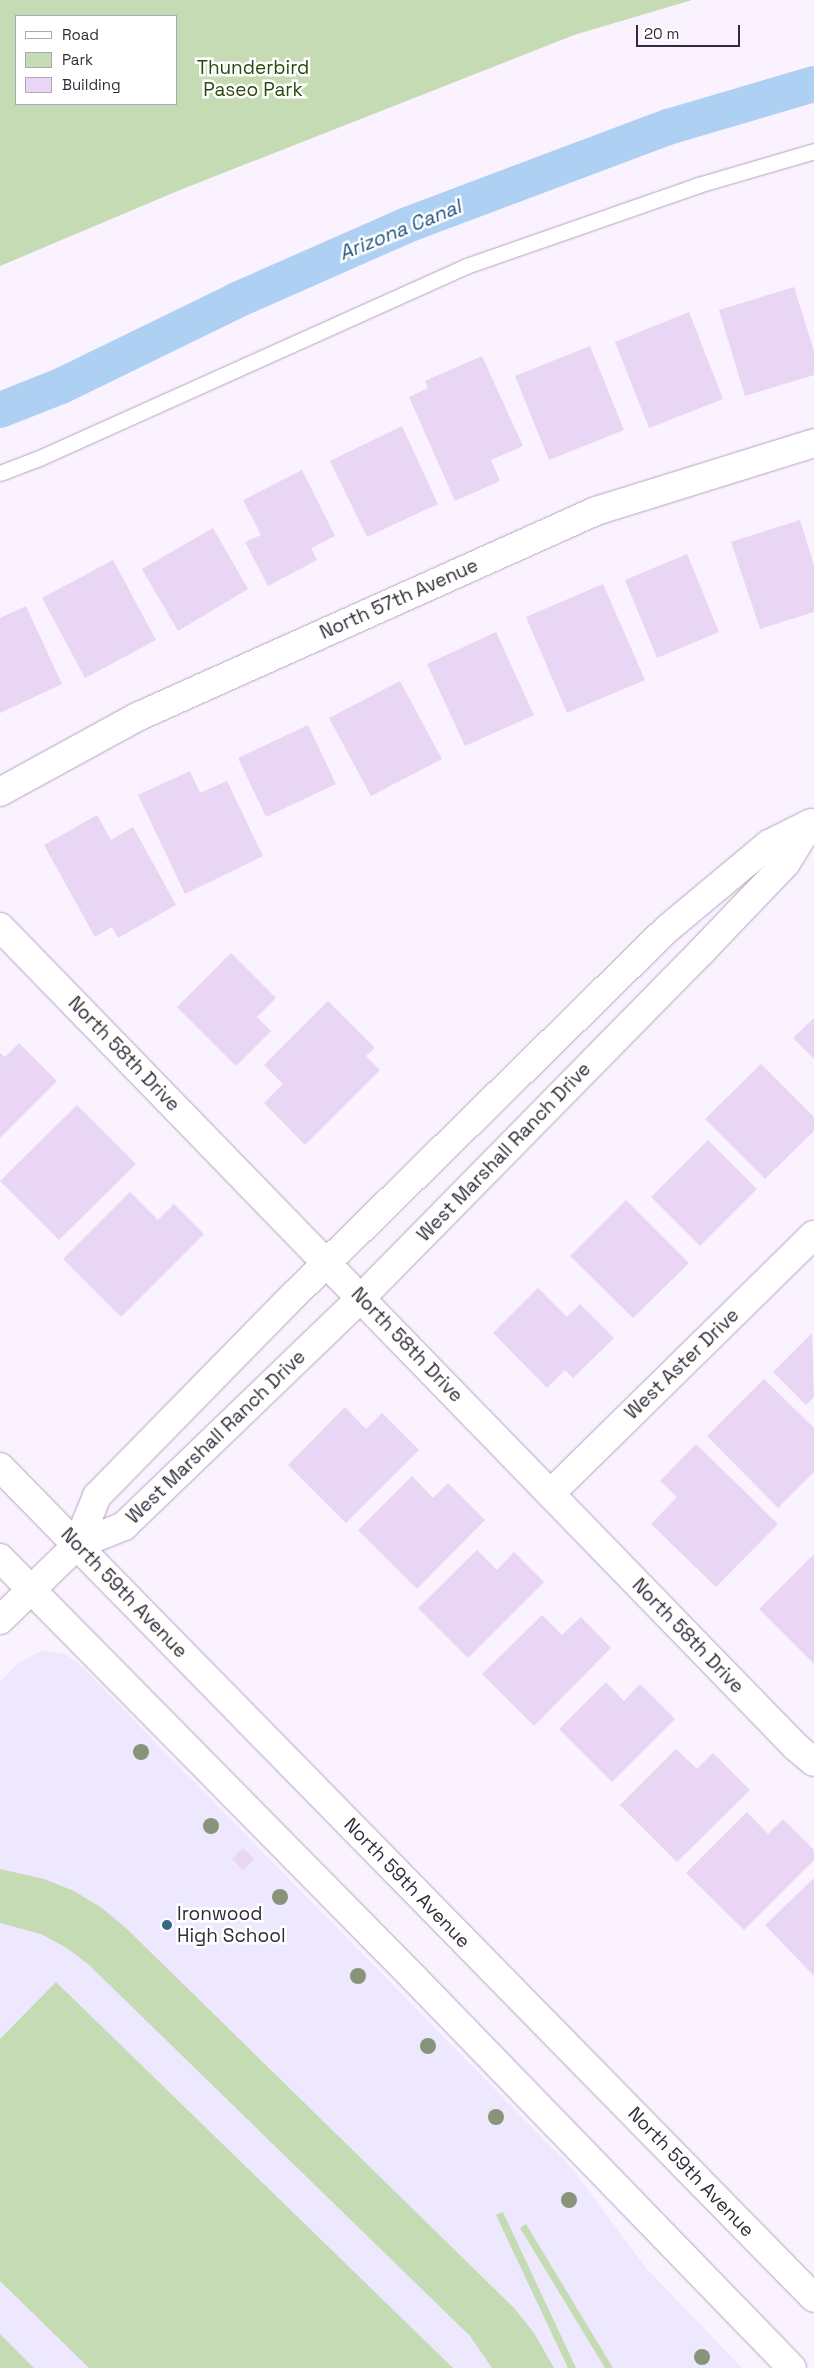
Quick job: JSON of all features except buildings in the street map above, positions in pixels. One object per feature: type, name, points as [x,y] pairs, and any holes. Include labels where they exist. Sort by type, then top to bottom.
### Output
[{"type":"street","name":"North 57th Avenue","points":[[0,792],[137,717],[596,511],[814,443]]},
{"type":"street","name":"West Marshall Ranch Drive","points":[[77,1545],[97,1496],[329,1263],[667,930],[769,844],[812,822]]},
{"type":"street","name":"West Marshall Ranch Drive","points":[[77,1545],[124,1526],[361,1298],[712,941],[786,862],[812,822]]},
{"type":"street","name":"North 58th Drive","points":[[0,927],[329,1263],[796,1747],[814,1762]]},
{"type":"street","name":"West Aster Drive","points":[[551,1493],[814,1235]]},
{"type":"street","name":"North 59th Avenue","points":[[0,1467],[814,2298]]},
{"type":"street","points":[[0,1620],[77,1545]]},
{"type":"street","points":[[0,1558],[792,2368]]},
{"type":"lane","points":[[0,473],[46,455],[466,266],[698,184],[814,151]]},
{"type":"shaded area","name":"Ironwood High School","points":[[43,1650],[66,1654],[81,1666],[571,2167],[646,2268],[742,2368],[0,2368],[0,1682],[18,1663]]},
{"type":"green space","name":"Thunderbird Paseo Park","points":[[0,0],[692,0],[574,35],[180,190],[0,266]]},
{"type":"green space","points":[[0,1869],[44,1879],[74,1891],[102,1908],[127,1929],[515,2309],[534,2333],[554,2368],[492,2368],[470,2336],[89,1965],[67,1948],[41,1934],[0,1923]]},
{"type":"green space","points":[[56,1982],[453,2368],[89,2368],[0,2281],[0,2039]]},
{"type":"green space","points":[[503,2212],[576,2368],[568,2368],[496,2215]]},
{"type":"green space","points":[[526,2224],[613,2368],[605,2368],[520,2228]]},
{"type":"green space","points":[[0,2334],[34,2368],[0,2368]]},
{"type":"waterway","name":"Arizona Canal","points":[[0,410],[61,386],[237,300],[407,225],[668,127],[814,84]]},
{"type":"place","name":"Ironwood High School","points":[[167,1925]]}]
